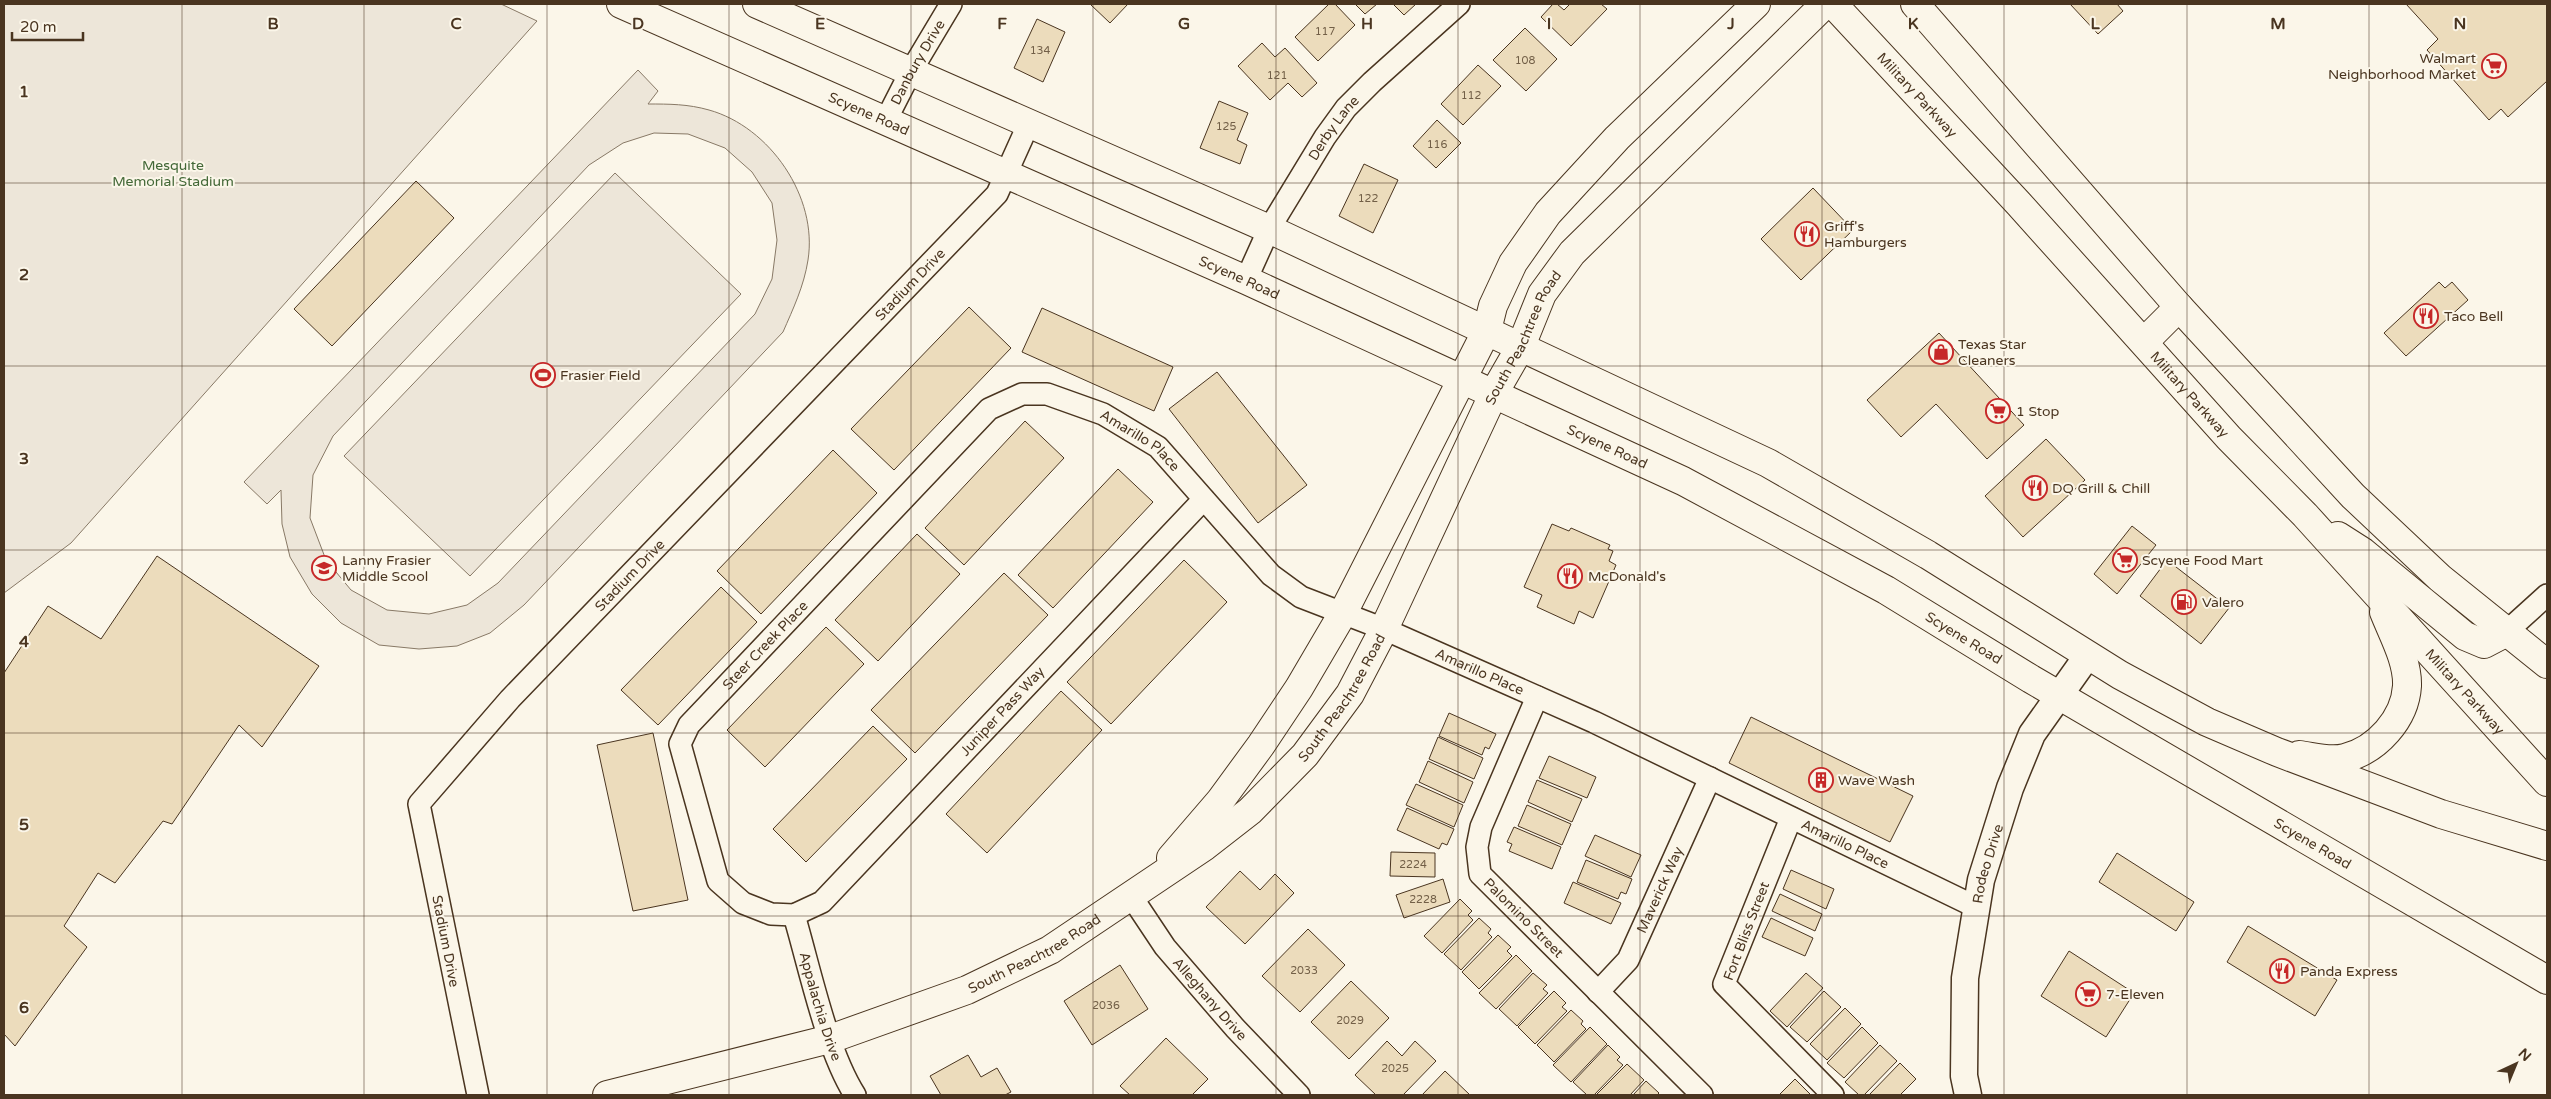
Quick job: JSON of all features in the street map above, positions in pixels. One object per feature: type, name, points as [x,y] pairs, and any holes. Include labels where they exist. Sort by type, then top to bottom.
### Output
[{"type":"main road","name":"Scyene Road","points":[[621,4],[885,122],[1008,173],[1462,378],[1683,481],[1744,512],[1886,590],[2058,695],[2547,980]]},
{"type":"main road","points":[[757,4],[1269,229],[1488,330],[1768,463],[1928,555],[2088,655],[2207,722],[2276,752],[2442,814],[2547,846]]},
{"type":"main road","points":[[1140,890],[1220,800],[1261,745],[1299,688],[1343,613],[1488,330],[1493,306],[1513,263],[1548,213],[1617,138],[1756,4]]},
{"type":"main road","name":"South Peachtree Road","points":[[607,1095],[830,1039],[967,990],[1050,950],[1205,846],[1250,811],[1305,755],[1350,694],[1384,629],[1494,393],[1521,346],[1542,294],[1572,253],[1825,4]]},
{"type":"main road","name":"Military Parkway","points":[[1833,4],[2144,342],[2229,438],[2305,515],[2547,782]]},
{"type":"main road","points":[[1915,4],[2178,307],[2353,496],[2440,578],[2506,633],[2547,664]]},
{"type":"main road","points":[[2144,342],[2178,307]]},
{"type":"main road","points":[[2305,515],[2363,552],[2465,636],[2484,644],[2506,633]]},
{"type":"main road","points":[[2276,752],[2331,760],[2346,758],[2369,746],[2384,735],[2397,719],[2404,701],[2407,685],[2404,664],[2377,595]]},
{"type":"street","name":"Danbury Drive","points":[[885,122],[911,71],[951,4]]},
{"type":"street","name":"Derby Lane","points":[[1246,280],[1269,229],[1325,137],[1346,108],[1372,82],[1459,4]]},
{"type":"street","name":"Stadium Drive","points":[[478,1095],[419,804],[510,699],[997,194],[1029,124]]},
{"type":"street","name":"Amarillo Place","points":[[1022,394],[1046,394],[1103,414],[1158,447],[1271,575],[1301,597],[1384,629],[1537,697],[1710,778],[1976,907]]},
{"type":"street","name":"Steer Creek Place","points":[[794,915],[770,914],[743,903],[718,881],[680,744],[689,725],[989,409],[1022,394]]},
{"type":"street","name":"Juniper Pass Way","points":[[794,915],[822,902],[1204,498]]},
{"type":"street","points":[[2506,633],[2547,596]]},
{"type":"street","name":"Rodeo Drive","points":[[1968,1095],[1964,1076],[1965,978],[1981,880],[2010,788],[2032,734],[2088,655]]},
{"type":"street","name":"Palomino Street","points":[[1537,697],[1481,827],[1477,847],[1480,874],[1702,1095]]},
{"type":"street","name":"Maverick Way","points":[[1598,992],[1628,960],[1710,778]]},
{"type":"street","name":"Fort Bliss Street","points":[[1791,818],[1724,984],[1833,1095]]},
{"type":"street","name":"Alleghany Drive","points":[[1140,890],[1165,947],[1235,1028],[1299,1095]]},
{"type":"street","name":"Appalachia Drive","points":[[794,915],[830,1039],[848,1084],[855,1095]]},
{"type":"green space","name":"Mesquite Memorial Stadium","points":[[4,4],[501,4],[537,21],[71,543],[4,593]]},
{"type":"green space","points":[[638,70],[658,91],[648,104],[694,107],[709,110],[731,119],[752,132],[770,148],[785,168],[797,189],[805,212],[809,236],[808,260],[801,288],[783,332],[524,605],[490,633],[457,646],[419,649],[379,645],[341,623],[312,594],[290,557],[282,524],[281,490],[267,504],[244,482]],"holes":[[[654,133],[688,134],[725,148],[752,172],[772,203],[777,240],[772,279],[755,314],[498,583],[467,605],[429,614],[387,610],[351,590],[326,560],[310,518],[313,475],[333,436],[589,165],[623,143]]]},
{"type":"green space","name":"Frasier Field","points":[[615,173],[741,294],[470,576],[344,456]]},
{"type":"building","points":[[1090,4],[1128,4],[1110,23]]},
{"type":"building","points":[[1329,4],[1335,4],[1355,25],[1318,61],[1295,37]]},
{"type":"building","points":[[1355,4],[1377,4],[1365,14]]},
{"type":"building","points":[[1393,4],[1416,4],[1404,15]]},
{"type":"building","points":[[1553,4],[1557,4],[1564,10],[1570,4],[1601,4],[1607,9],[1571,46],[1541,17]]},
{"type":"building","points":[[2070,4],[2117,4],[2123,11],[2098,34]]},
{"type":"building","name":"Walmart Neighborhood Market","points":[[2406,4],[2547,4],[2547,81],[2508,117],[2501,109],[2489,120],[2427,50],[2438,39]]},
{"type":"building","points":[[1037,19],[1065,32],[1043,82],[1014,68]]},
{"type":"building","points":[[1525,28],[1557,59],[1526,91],[1493,60]]},
{"type":"building","points":[[1262,43],[1275,57],[1285,48],[1317,83],[1302,97],[1288,83],[1270,100],[1238,66]]},
{"type":"building","points":[[1478,65],[1501,86],[1463,125],[1441,104]]},
{"type":"building","points":[[1219,101],[1248,113],[1237,140],[1247,145],[1240,164],[1200,148]]},
{"type":"building","points":[[1437,120],[1461,143],[1436,168],[1413,146]]},
{"type":"building","points":[[1364,164],[1398,180],[1373,233],[1339,216]]},
{"type":"building","points":[[416,181],[454,218],[332,346],[294,309]]},
{"type":"building","name":"Griff's Hamburgers","points":[[1813,188],[1853,230],[1801,280],[1761,239]]},
{"type":"building","name":"Taco Bell","points":[[2439,282],[2445,288],[2452,282],[2468,300],[2406,356],[2384,333]]},
{"type":"building","points":[[969,307],[1011,348],[894,470],[851,429]]},
{"type":"building","points":[[1042,308],[1173,367],[1154,411],[1022,352]]},
{"type":"building","points":[[1939,333],[2024,425],[1987,459],[1936,404],[1901,437],[1867,400]]},
{"type":"building","points":[[1217,372],[1307,485],[1258,523],[1169,409]]},
{"type":"building","points":[[1025,421],[1064,458],[964,565],[925,528]]},
{"type":"building","name":"DQ Grill & Chill","points":[[2046,439],[2085,480],[2023,537],[1985,496]]},
{"type":"building","points":[[833,450],[877,493],[761,614],[717,571]]},
{"type":"building","points":[[1118,469],[1153,502],[1053,608],[1018,575]]},
{"type":"building","name":"McDonald's","points":[[1552,524],[1569,531],[1571,528],[1610,545],[1608,549],[1613,551],[1609,561],[1616,565],[1593,618],[1579,611],[1574,624],[1537,607],[1542,595],[1524,587]]},
{"type":"building","name":"Scyene Food Mart","points":[[2132,526],[2156,545],[2117,594],[2094,574]]},
{"type":"building","points":[[917,534],[960,574],[878,661],[835,620]]},
{"type":"building","points":[[157,556],[319,666],[262,747],[239,725],[172,824],[163,821],[115,883],[98,873],[64,926],[87,947],[15,1046],[4,1034],[4,673],[48,606],[101,639]]},
{"type":"building","points":[[1184,560],[1227,602],[1111,724],[1067,682]]},
{"type":"building","name":"Valero","points":[[2167,560],[2229,608],[2201,644],[2140,596]]},
{"type":"building","points":[[1004,573],[1048,615],[915,753],[871,710]]},
{"type":"building","points":[[721,587],[757,622],[658,725],[621,690]]},
{"type":"building","points":[[826,627],[864,664],[765,767],[727,730]]},
{"type":"building","points":[[1061,691],[1102,730],[987,853],[946,814]]},
{"type":"building","points":[[1449,713],[1496,734],[1489,749],[1485,747],[1482,755],[1439,736]]},
{"type":"building","name":"Wave Wash","points":[[1751,717],[1913,796],[1890,842],[1729,763]]},
{"type":"building","points":[[873,726],[907,759],[806,862],[773,829]]},
{"type":"building","points":[[653,733],[688,900],[633,911],[597,745]]},
{"type":"building","points":[[1438,737],[1483,758],[1474,779],[1429,759]]},
{"type":"building","points":[[1549,756],[1596,777],[1587,798],[1539,778]]},
{"type":"building","points":[[1428,761],[1473,782],[1464,803],[1419,782]]},
{"type":"building","points":[[1537,780],[1582,799],[1572,822],[1528,802]]},
{"type":"building","points":[[1416,784],[1463,805],[1454,827],[1406,805]]},
{"type":"building","points":[[1527,805],[1571,824],[1562,845],[1518,826]]},
{"type":"building","points":[[1407,808],[1454,829],[1447,845],[1442,843],[1439,849],[1397,830]]},
{"type":"building","points":[[1514,827],[1561,847],[1552,869],[1509,851],[1512,844],[1507,842]]},
{"type":"building","points":[[1595,835],[1641,855],[1631,877],[1585,856]]},
{"type":"building","points":[[1391,852],[1435,853],[1435,877],[1390,876]]},
{"type":"building","points":[[2117,853],[2194,902],[2176,931],[2099,882]]},
{"type":"building","points":[[1586,860],[1632,879],[1626,894],[1621,892],[1618,899],[1577,882]]},
{"type":"building","points":[[1791,870],[1834,889],[1826,909],[1783,889]]},
{"type":"building","points":[[1240,871],[1260,890],[1275,874],[1294,893],[1245,944],[1206,907]]},
{"type":"building","points":[[1443,879],[1450,902],[1404,918],[1396,895]]},
{"type":"building","points":[[1573,882],[1621,903],[1611,924],[1564,903]]},
{"type":"building","points":[[1780,894],[1822,914],[1815,931],[1772,911]]},
{"type":"building","points":[[1460,899],[1472,911],[1468,915],[1473,920],[1442,953],[1424,936]]},
{"type":"building","points":[[1479,918],[1491,929],[1488,933],[1492,937],[1461,970],[1444,954]]},
{"type":"building","points":[[1771,918],[1813,938],[1805,956],[1762,937]]},
{"type":"building","name":"Panda Express","points":[[2248,926],[2337,980],[2315,1016],[2227,962]]},
{"type":"building","points":[[1308,929],[1345,965],[1300,1012],[1262,976]]},
{"type":"building","points":[[1498,935],[1511,947],[1507,951],[1512,956],[1479,989],[1462,972]]},
{"type":"building","name":"7-Eleven","points":[[2069,951],[2134,993],[2106,1037],[2041,996]]},
{"type":"building","points":[[1516,955],[1532,971],[1496,1009],[1479,993]]},
{"type":"building","points":[[1120,965],[1148,1009],[1092,1045],[1064,1001]]},
{"type":"building","points":[[1533,973],[1547,985],[1543,989],[1548,993],[1517,1026],[1499,1009]]},
{"type":"building","points":[[1806,973],[1823,988],[1787,1027],[1770,1011]]},
{"type":"building","points":[[1351,981],[1389,1018],[1349,1059],[1311,1022]]},
{"type":"building","points":[[1554,991],[1566,1003],[1562,1007],[1567,1011],[1535,1044],[1518,1027]]},
{"type":"building","points":[[1824,991],[1841,1007],[1807,1042],[1790,1027]]},
{"type":"building","points":[[1845,1008],[1861,1024],[1827,1060],[1810,1044]]},
{"type":"building","points":[[1571,1010],[1583,1021],[1581,1024],[1586,1029],[1554,1062],[1537,1045]]},
{"type":"building","points":[[1590,1027],[1607,1044],[1571,1082],[1553,1065]]},
{"type":"building","points":[[1862,1027],[1878,1043],[1844,1078],[1827,1063]]},
{"type":"building","points":[[1166,1038],[1208,1079],[1192,1095],[1130,1095],[1120,1086]]},
{"type":"building","points":[[1387,1041],[1402,1056],[1415,1041],[1436,1061],[1403,1095],[1376,1095],[1355,1075]]},
{"type":"building","points":[[1608,1045],[1620,1057],[1617,1060],[1623,1065],[1594,1095],[1587,1095],[1573,1082]]},
{"type":"building","points":[[1880,1045],[1897,1061],[1864,1095],[1859,1095],[1845,1082]]},
{"type":"building","points":[[968,1055],[981,1077],[997,1068],[1011,1092],[1005,1095],[941,1095],[930,1076]]},
{"type":"building","points":[[1900,1063],[1916,1079],[1900,1095],[1869,1095]]},
{"type":"building","points":[[1627,1064],[1644,1080],[1630,1095],[1596,1095]]},
{"type":"building","points":[[1445,1071],[1470,1095],[1422,1095]]},
{"type":"building","points":[[1795,1079],[1811,1095],[1779,1095]]},
{"type":"building","points":[[1646,1081],[1659,1093],[1657,1095],[1633,1095]]},
{"type":"place","name":"Walmart Neighborhood Market","points":[[2494,66]]},
{"type":"place","name":"Griff's Hamburgers","points":[[1807,234]]},
{"type":"place","name":"Taco Bell","points":[[2426,316]]},
{"type":"place","name":"Texas Star Cleaners","points":[[1941,352]]},
{"type":"place","name":"Frasier Field","points":[[543,375]]},
{"type":"place","name":"1 Stop","points":[[1998,411]]},
{"type":"place","name":"DQ Grill & Chill","points":[[2035,488]]},
{"type":"place","name":"Scyene Food Mart","points":[[2125,560]]},
{"type":"place","name":"Lanny Frasier Middle Scool","points":[[324,568]]},
{"type":"place","name":"McDonald's","points":[[1570,576]]},
{"type":"place","name":"Valero","points":[[2184,602]]},
{"type":"place","name":"Wave Wash","points":[[1821,780]]},
{"type":"place","name":"Panda Express","points":[[2282,971]]},
{"type":"place","name":"7-Eleven","points":[[2088,994]]}]
